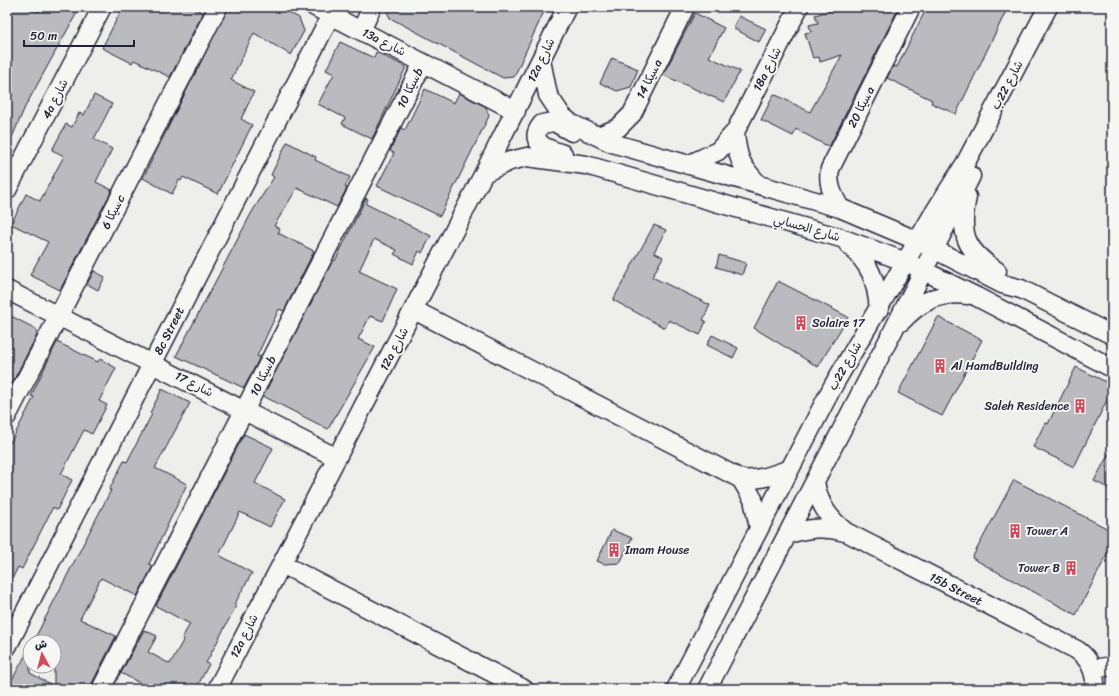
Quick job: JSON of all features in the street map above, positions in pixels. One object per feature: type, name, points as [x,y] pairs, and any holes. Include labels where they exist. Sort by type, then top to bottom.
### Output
[{"type":"street","name":"4a شارع","points":[[7,190],[102,7]]},
{"type":"street","name":"سيكا 6c","points":[[7,416],[218,7]]},
{"type":"street","name":"13a شارع","points":[[315,7],[516,111]]},
{"type":"street","points":[[361,30],[372,7]]},
{"type":"street","name":"12a شارع","points":[[217,689],[414,310],[516,111],[567,7]]},
{"type":"street","name":"سيكا 14a","points":[[605,140],[632,114],[685,7]]},
{"type":"street","name":"18a شارع","points":[[688,165],[718,151],[735,132],[799,7]]},
{"type":"street","name":"سيكا 20a","points":[[840,208],[830,190],[828,176],[830,169],[911,7]]},
{"type":"street","name":"شارع 22ب","points":[[707,689],[923,270],[926,245],[966,162],[1048,7]]},
{"type":"street","name":"شارع 22ب","points":[[676,689],[833,386],[906,262],[926,245],[971,177],[1061,7]]},
{"type":"street","name":"8c Street","points":[[7,647],[331,15]]},
{"type":"street","points":[[541,60],[545,83],[554,106],[572,124],[605,140],[840,208],[926,245],[1002,284],[1021,289],[1112,335]]},
{"type":"street","name":"سيكا 10b","points":[[101,689],[423,63]]},
{"type":"street","points":[[586,165],[541,145],[536,135],[542,124],[554,122],[583,138],[605,140]]},
{"type":"street","points":[[735,132],[737,153],[741,165],[758,185]]},
{"type":"street","name":"شارع الحسابي","points":[[484,173],[510,161],[527,157],[586,165],[841,238],[906,262],[923,270],[1112,368]]},
{"type":"street","points":[[971,177],[962,223],[965,238],[973,253],[980,260],[1012,281],[1021,289]]},
{"type":"street","points":[[841,238],[859,253],[872,272],[876,286],[879,309]]},
{"type":"street","name":"شارع 17","points":[[7,290],[337,458]]},
{"type":"street","points":[[893,330],[914,309],[940,295],[956,294],[977,297]]},
{"type":"street","points":[[414,310],[741,479],[753,480],[765,478],[790,470]]},
{"type":"street","points":[[741,479],[753,499],[759,528]]},
{"type":"street","name":"15b Street","points":[[815,482],[818,497],[824,511],[834,523],[846,532],[1082,653],[1093,669],[1095,689]]},
{"type":"street","name":"15b Street","points":[[786,535],[801,530],[816,528],[831,528],[846,532]]},
{"type":"street","points":[[282,564],[524,689]]},
{"type":"street","name":"15b Street","points":[[1065,645],[1081,669],[1085,689]]},
{"type":"street","points":[[1093,669],[1112,666]]},
{"type":"building","points":[[7,7],[28,7],[39,12],[41,7],[80,7],[25,107],[7,149]]},
{"type":"building","points":[[123,7],[192,7],[203,13],[170,77],[134,60],[132,63],[102,48]]},
{"type":"building","points":[[228,7],[279,7],[299,18],[304,31],[291,55],[254,33],[231,80],[254,92],[241,119],[252,125],[218,194],[183,177],[181,181],[179,180],[172,194],[143,178]]},
{"type":"building","points":[[385,7],[546,7],[514,77],[503,78],[390,18]]},
{"type":"building","points":[[843,7],[899,7],[829,147],[796,129],[793,136],[761,120],[774,94],[810,112],[842,55],[820,62],[819,57],[813,58],[805,33],[811,32],[809,25],[818,23],[815,15]]},
{"type":"building","points":[[927,7],[1008,7],[956,114],[931,103],[932,100],[887,78],[893,66],[897,67]]},
{"type":"building","points":[[695,13],[724,28],[709,57],[740,71],[724,102],[663,75]]},
{"type":"building","points":[[739,16],[766,29],[759,42],[733,28]]},
{"type":"building","points":[[340,42],[374,58],[376,52],[406,67],[372,139],[342,124],[345,118],[318,104],[334,74],[326,70]]},
{"type":"building","points":[[612,58],[638,69],[631,87],[617,91],[600,83]]},
{"type":"building","points":[[425,89],[454,103],[459,93],[486,107],[489,116],[440,216],[377,186],[394,153],[390,151],[401,128],[405,130]]},
{"type":"building","points":[[94,95],[112,104],[94,139],[112,149],[96,182],[112,190],[60,290],[30,275],[48,242],[11,224],[26,194],[40,201],[64,156],[52,150],[66,124],[72,127],[79,113],[84,115]]},
{"type":"building","points":[[287,142],[316,157],[315,160],[350,177],[345,187],[347,188],[337,207],[297,188],[274,226],[280,229],[278,233],[314,251],[284,311],[279,309],[257,356],[260,357],[244,388],[176,356],[252,212],[274,177],[271,175]]},
{"type":"building","points":[[366,198],[368,199],[366,204],[431,236],[422,253],[419,251],[413,264],[394,254],[397,250],[374,239],[359,271],[397,289],[383,321],[370,316],[358,339],[375,347],[328,429],[263,396],[333,260],[335,261]]},
{"type":"building","points":[[654,225],[666,230],[654,252],[663,257],[652,277],[710,305],[703,320],[706,321],[700,335],[669,320],[665,328],[613,300]]},
{"type":"building","points":[[719,255],[746,263],[742,275],[716,267]]},
{"type":"building","points":[[94,271],[105,277],[98,290],[87,284]]},
{"type":"building","name":"Solaire 17","points":[[778,281],[848,317],[818,367],[754,328]]},
{"type":"building","points":[[11,316],[36,329],[37,335],[7,393],[7,323]]},
{"type":"building","name":"Al HamdBuilding","points":[[938,317],[982,340],[942,416],[898,393]]},
{"type":"building","points":[[712,335],[738,348],[733,358],[707,345]]},
{"type":"building","points":[[57,342],[98,362],[100,359],[116,368],[99,401],[107,405],[92,434],[84,430],[61,474],[72,480],[57,510],[53,507],[22,569],[18,567],[7,589],[7,440],[11,442],[34,397],[31,396]]},
{"type":"building","name":"Saleh Residence","points":[[1076,367],[1112,385],[1112,390],[1074,467],[1033,447],[1045,423],[1048,424]]},
{"type":"building","points":[[162,389],[190,403],[155,468],[187,484],[149,564],[153,566],[137,596],[101,578],[80,619],[116,636],[89,689],[7,689],[22,662],[22,674],[32,674],[54,686],[54,674],[62,674],[62,634],[37,634],[111,490],[109,490],[124,461],[127,462],[152,414],[150,413]]},
{"type":"building","points":[[244,434],[273,448],[255,483],[285,499],[270,527],[240,512],[219,555],[252,573],[234,605],[236,606],[206,663],[209,664],[196,689],[151,689],[121,673],[144,630],[157,636],[148,652],[170,664],[184,639],[182,638],[190,624],[156,606]]},
{"type":"building","points":[[1112,448],[1112,490],[1094,481]]},
{"type":"building","points":[[1014,480],[1112,531],[1112,545],[1076,615],[972,558]]},
{"type":"building","name":"Imam House","points":[[612,530],[632,538],[620,563],[604,564],[597,561]]},
{"type":"place","name":"Solaire 17","points":[[801,323]]},
{"type":"place","name":"Al HamdBuilding","points":[[940,366]]},
{"type":"place","name":"Saleh Residence","points":[[1080,406]]},
{"type":"place","name":"Tower A","points":[[1015,531]]},
{"type":"place","name":"Imam House","points":[[614,550]]},
{"type":"place","name":"Tower B","points":[[1071,568]]}]
